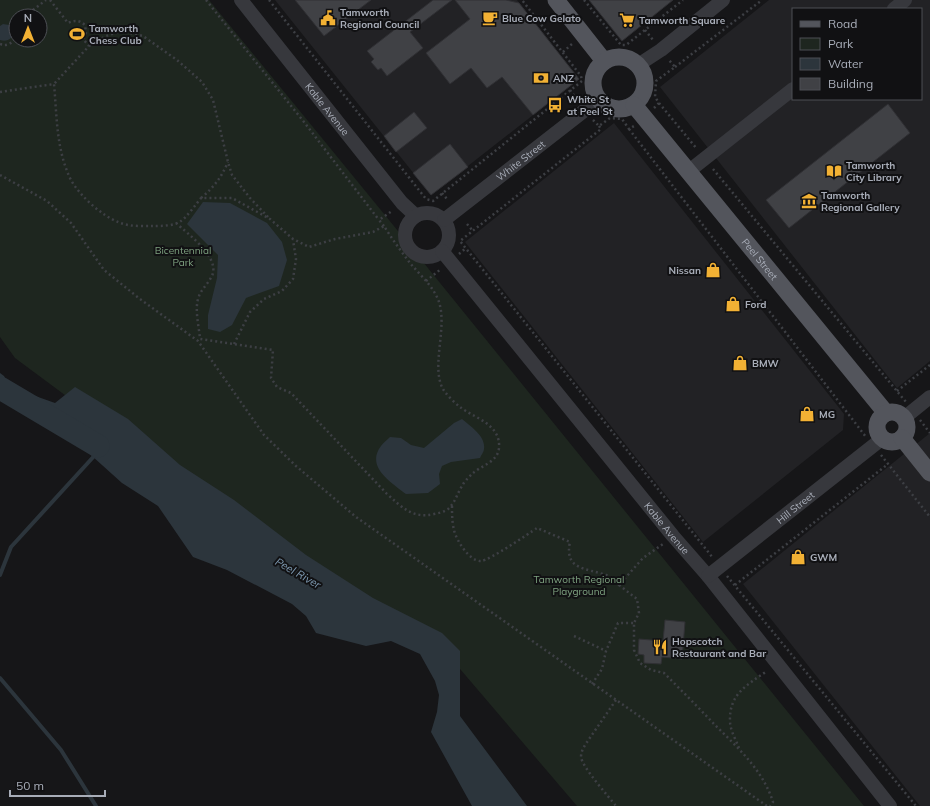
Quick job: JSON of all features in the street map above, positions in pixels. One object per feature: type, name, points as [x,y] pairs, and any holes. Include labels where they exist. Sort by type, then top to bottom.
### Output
[{"type":"main road","points":[[556,0],[604,60]]},
{"type":"main road","points":[[613,57],[622,57],[631,60],[642,70],[645,79],[645,89],[641,98],[634,105],[617,109],[608,107],[598,100],[593,82],[598,67],[604,60],[613,57]]},
{"type":"main road","name":"Peel Street","points":[[634,105],[886,413]]},
{"type":"main road","points":[[896,412],[908,414],[907,426],[905,434],[902,438],[898,440],[878,442],[880,435],[877,425],[879,420],[886,413],[896,412]]},
{"type":"main road","points":[[902,438],[930,473]]},
{"type":"street","name":"Kable Avenue","points":[[241,0],[398,198],[416,216]]},
{"type":"street","points":[[638,65],[661,50],[723,0]]},
{"type":"street","points":[[895,8],[905,0]]},
{"type":"street","points":[[689,171],[792,90]]},
{"type":"street","name":"White Street","points":[[444,220],[598,100]]},
{"type":"street","points":[[423,213],[431,213],[444,220],[449,232],[449,239],[442,251],[429,256],[422,256],[415,253],[410,248],[406,241],[407,227],[416,216],[423,213]]},
{"type":"street","name":"Kable Avenue","points":[[442,251],[673,536],[708,576],[890,806]]},
{"type":"street","points":[[908,414],[930,397]]},
{"type":"street","name":"Hill Street","points":[[708,576],[878,442]]},
{"type":"path","points":[[36,8],[46,0]]},
{"type":"path","points":[[50,0],[68,23],[75,20],[85,25],[86,33],[83,39],[89,46]]},
{"type":"path","points":[[199,340],[273,350],[271,378],[277,387],[291,393],[352,458],[400,506],[414,515],[429,515],[444,512],[452,505],[462,485],[473,473],[494,459],[499,449],[498,436],[491,426],[460,407],[444,391],[439,380],[442,320],[439,302],[426,281],[391,239],[380,220],[304,122],[206,0]]},
{"type":"path","points":[[269,0],[419,191],[426,199],[432,200],[582,81],[582,76],[522,0]]},
{"type":"path","points":[[584,0],[621,45],[626,45],[683,0]]},
{"type":"path","points":[[762,0],[656,81],[655,97],[659,104],[704,159],[897,391],[908,414],[930,433]]},
{"type":"path","points":[[597,25],[602,21]]},
{"type":"path","points":[[645,30],[655,42]]},
{"type":"path","points":[[0,92],[54,84],[89,46],[106,36],[122,31],[143,36],[177,60],[202,82],[213,100],[232,175],[270,219],[293,239],[309,247],[335,239],[373,232],[384,226]]},
{"type":"path","points":[[562,52],[574,43]]},
{"type":"path","points":[[668,59],[675,67]]},
{"type":"path","points":[[54,84],[57,130],[62,158],[72,180],[83,196],[98,210],[118,222],[138,226],[163,226],[181,221],[201,198],[213,188],[228,162]]},
{"type":"path","points":[[570,90],[578,100]]},
{"type":"path","points":[[599,126],[610,118],[622,119],[878,442],[888,464],[930,517]]},
{"type":"path","points":[[592,120],[601,129],[460,240],[720,567],[916,806]]},
{"type":"path","points":[[629,129],[636,124]]},
{"type":"path","points":[[0,175],[47,201],[71,223],[104,270],[140,299],[199,340],[264,435],[296,466],[356,517],[767,806]]},
{"type":"path","points":[[442,193],[447,199]]},
{"type":"path","points":[[201,198],[232,198],[270,219]]},
{"type":"path","points":[[380,220],[392,211]]},
{"type":"path","points":[[176,223],[195,240],[208,255],[214,266],[213,274],[198,297],[197,311],[199,340]]},
{"type":"path","points":[[467,224],[472,231]]},
{"type":"path","points":[[234,344],[250,312],[264,299],[282,291],[293,279],[296,258],[293,239]]},
{"type":"path","points":[[897,391],[930,365]]},
{"type":"path","points":[[735,585],[888,464]]},
{"type":"path","points":[[452,505],[451,520],[454,533],[462,547],[472,558],[481,561],[491,557],[538,528],[570,542],[568,551],[570,559],[577,566],[608,576],[637,599],[639,613],[634,623],[634,650],[640,663],[651,670],[664,673],[739,749],[758,771],[769,789],[773,802],[770,806]]},
{"type":"path","points":[[619,585],[643,558],[673,536]]},
{"type":"path","points":[[592,684],[602,669],[606,652],[618,622],[634,623]]},
{"type":"path","points":[[574,636],[606,652]]},
{"type":"path","points":[[739,749],[730,722],[733,702],[744,687],[778,664]]},
{"type":"path","points":[[616,700],[585,745],[581,758],[586,767],[616,806]]},
{"type":"shaded area","points":[[275,0],[517,0],[579,79],[431,195]]},
{"type":"shaded area","points":[[769,0],[930,0],[930,361],[897,388],[660,87]]},
{"type":"shaded area","points":[[614,123],[844,414],[843,430],[703,542],[465,242]]},
{"type":"shaded area","points":[[930,433],[930,806],[920,806],[743,584]]},
{"type":"green space","name":"Bicentennial Park","points":[[0,0],[209,0],[864,806],[577,806],[437,642],[356,611],[15,358],[0,337]]},
{"type":"water","points":[[3,24],[8,25],[8,40],[0,40],[0,26]]},
{"type":"water","points":[[203,202],[230,203],[267,223],[282,242],[287,260],[279,286],[246,298],[232,325],[220,332],[208,329],[208,315],[217,278],[218,255],[187,224]]},
{"type":"water","points":[[0,373],[4,376],[10,387],[55,403],[75,387],[128,419],[180,465],[234,500],[306,555],[373,598],[442,633],[460,651],[460,716],[527,806],[472,806],[431,732],[437,712],[439,695],[435,681],[420,654],[391,641],[366,646],[316,633],[306,616],[292,604],[227,570],[193,557],[158,506],[122,483],[82,447],[58,412],[39,415],[11,404],[0,395]]},
{"type":"water","points":[[462,419],[473,428],[483,440],[484,451],[480,458],[451,462],[442,466],[439,474],[440,484],[428,493],[406,494],[388,480],[378,468],[376,461],[377,454],[382,445],[390,437],[401,438],[411,445],[424,448],[454,423]]},
{"type":"building","name":"Tamworth Regional Council","points":[[295,0],[371,0],[324,36]]},
{"type":"building","points":[[433,0],[452,0],[410,32],[423,48],[387,76],[381,68],[378,70],[371,62],[374,59],[367,51]]},
{"type":"building","points":[[455,0],[506,0],[519,3],[579,79],[533,115],[502,77],[487,88],[471,68],[450,84],[426,53],[470,19]]},
{"type":"building","name":"Tamworth Square","points":[[589,0],[673,0],[622,41]]},
{"type":"building","points":[[888,104],[910,133],[789,228],[766,200]]},
{"type":"building","points":[[414,112],[427,128],[396,152],[384,136]]},
{"type":"building","points":[[450,144],[468,167],[431,195],[413,173]]},
{"type":"building","name":"Hopscotch Restaurant and Bar","points":[[665,620],[685,622],[682,659],[662,657],[661,664],[644,663],[644,655],[638,654],[639,639],[663,641]]},
{"type":"waterway","name":"Peel River","points":[[0,388],[98,446]]},
{"type":"waterway","points":[[0,575],[11,547],[96,454]]},
{"type":"waterway","points":[[0,678],[61,750],[96,806]]},
{"type":"place","name":"Tamworth Regional Council","points":[[328,18]]},
{"type":"place","name":"Blue Cow Gelato","points":[[490,18]]},
{"type":"place","name":"Tamworth Square","points":[[627,20]]},
{"type":"place","name":"Tamworth Chess Club","points":[[77,34]]},
{"type":"place","name":"ANZ","points":[[541,78]]},
{"type":"place","name":"White St at Peel St","points":[[555,105]]},
{"type":"place","name":"Tamworth City Library","points":[[834,171]]},
{"type":"place","name":"Tamworth Regional Gallery","points":[[809,201]]},
{"type":"place","name":"Nissan","points":[[713,270]]},
{"type":"place","name":"Ford","points":[[733,304]]},
{"type":"place","name":"BMW","points":[[740,363]]},
{"type":"place","name":"MG","points":[[807,414]]},
{"type":"place","name":"GWM","points":[[798,557]]},
{"type":"place","name":"Hopscotch Restaurant and Bar","points":[[660,647]]},
{"type":"park label","name":"Tamworth Regional Playground","points":[[579,584]]}]
